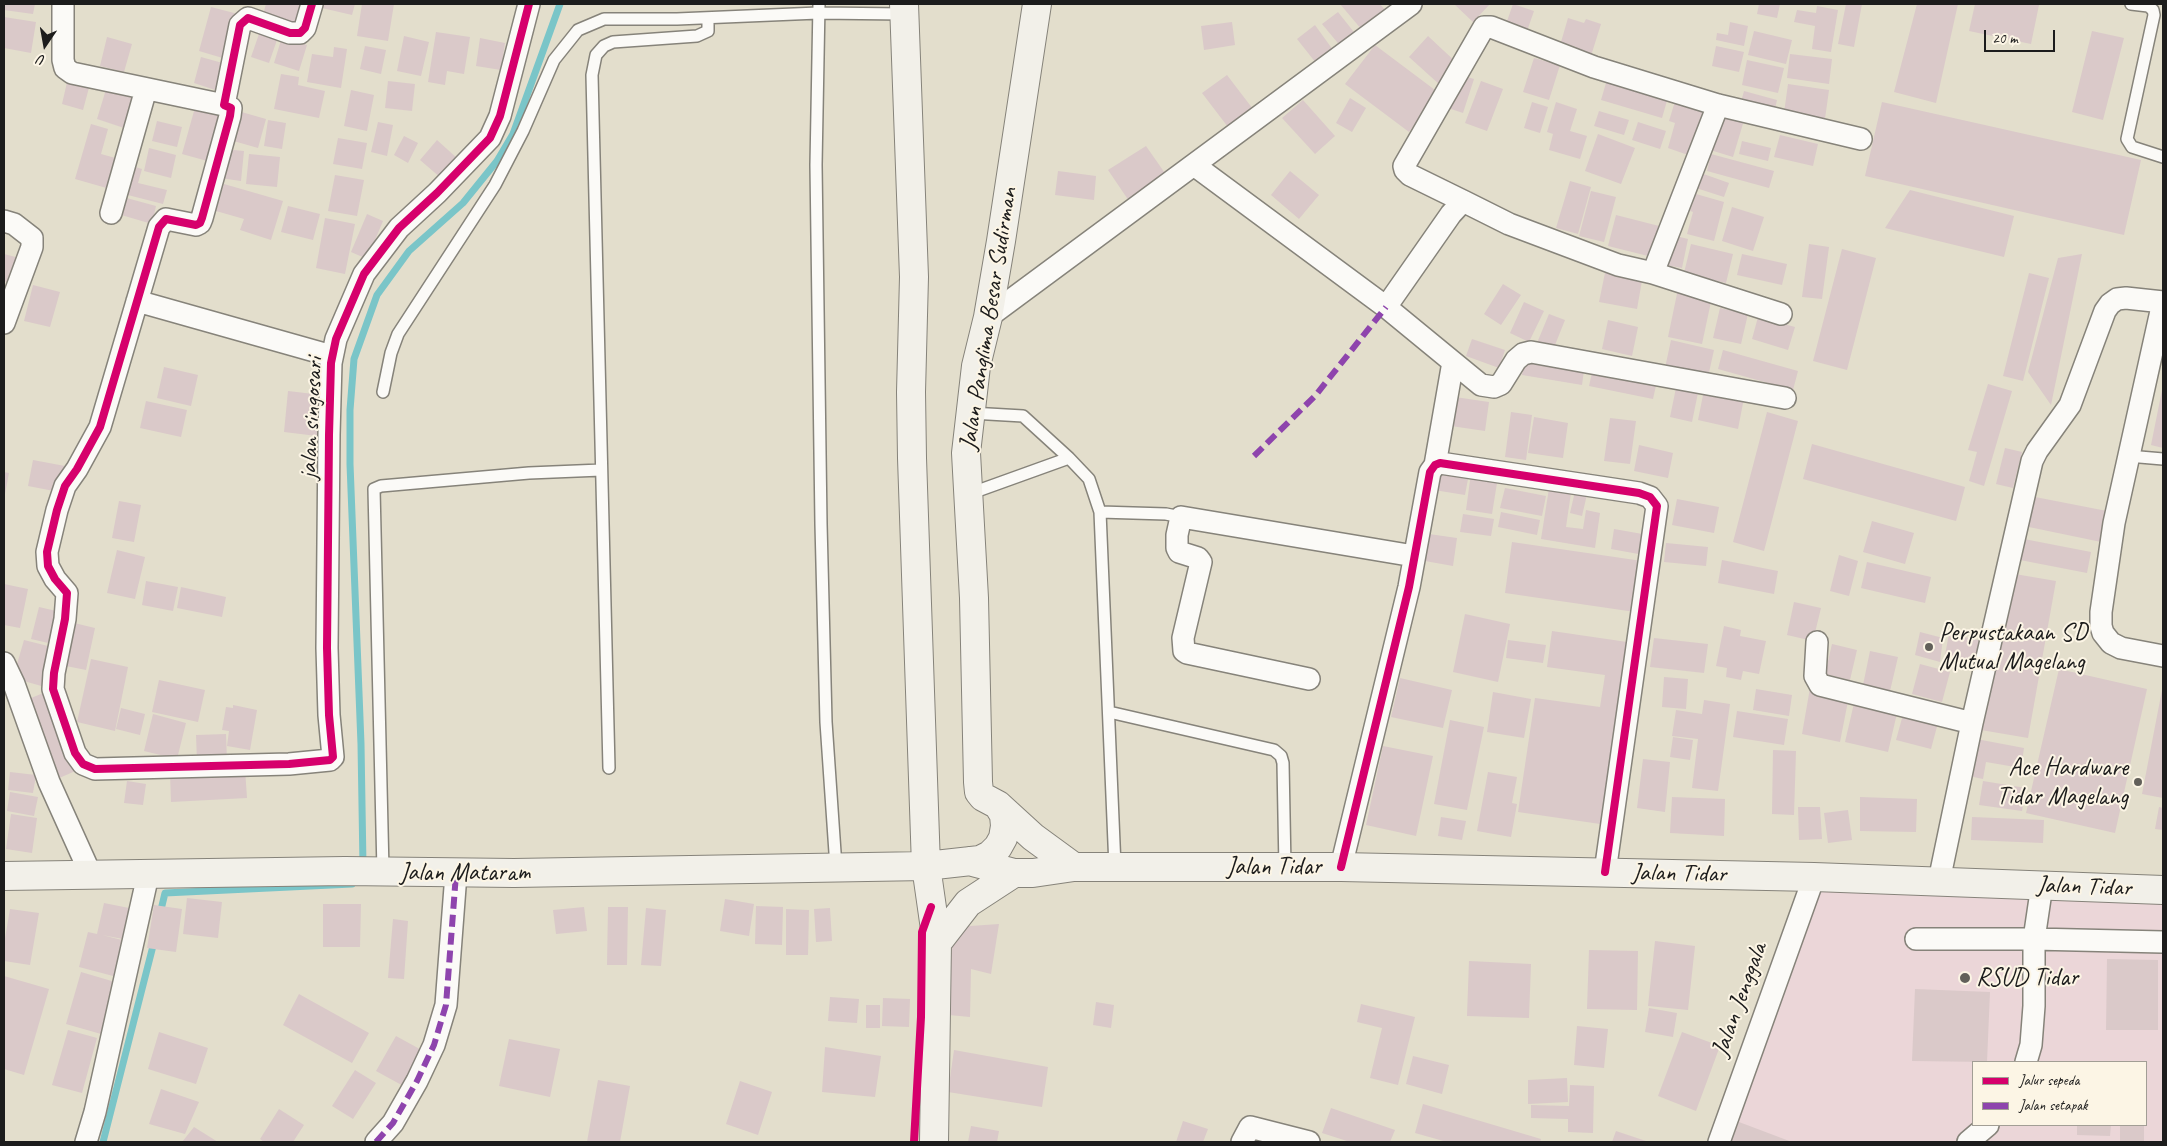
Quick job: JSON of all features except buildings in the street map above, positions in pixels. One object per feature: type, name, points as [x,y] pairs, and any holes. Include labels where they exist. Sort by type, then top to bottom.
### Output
[{"type":"main road","name":"Jalan Panglima Besar Sudirman","points":[[998,805],[982,797],[979,792],[974,598],[966,453],[976,366],[988,317],[1037,4]]},
{"type":"main road","points":[[904,9],[914,277],[911,392],[912,448],[926,866],[937,943],[934,1142]]},
{"type":"main road","points":[[968,861],[980,860],[990,855],[1003,838],[1004,815],[998,805]]},
{"type":"main road","points":[[998,805],[1033,837],[1074,867]]},
{"type":"main road","points":[[968,861],[1014,873]]},
{"type":"main road","name":"Jalan Mataram","points":[[4,876],[369,872],[456,874],[926,866],[968,861]]},
{"type":"main road","name":"Jalan Tidar","points":[[1014,873],[1033,873],[1074,867],[1341,867],[1814,877],[2163,890]]},
{"type":"main road","points":[[937,943],[968,903],[1014,873]]},
{"type":"street","points":[[63,4],[63,60],[65,68],[72,73],[224,104],[231,108],[200,223],[190,225],[166,219],[163,220],[138,301],[332,356]]},
{"type":"street","points":[[224,104],[240,25],[244,20],[252,20],[290,33],[300,32],[305,28],[312,4]]},
{"type":"street","name":"jalan singosari","points":[[138,301],[100,426],[66,486],[57,510],[47,552],[48,566],[55,579],[67,593],[65,619],[54,673],[54,689],[75,753],[83,764],[95,769],[330,760],[333,757],[329,715],[327,648],[329,435],[332,356],[336,338],[364,274],[399,228],[437,193],[490,138],[500,116],[529,4]]},
{"type":"street","points":[[988,317],[1411,4]]},
{"type":"street","points":[[1781,314],[1654,273],[1618,264],[1551,241],[1509,224],[1410,175],[1404,166],[1484,27],[1491,27],[1594,67],[1718,105],[1860,139]]},
{"type":"street","points":[[111,213],[146,88]]},
{"type":"street","points":[[1654,273],[1718,105]]},
{"type":"street","points":[[1194,165],[1386,306],[1481,385],[1494,387],[1501,384],[1516,360],[1531,352],[1785,398]]},
{"type":"street","points":[[1386,306],[1451,214],[1463,201]]},
{"type":"street","points":[[4,221],[14,224],[32,238],[32,247],[4,323]]},
{"type":"street","points":[[1939,881],[1972,723],[2032,461],[2070,405],[2105,311],[2110,304],[2118,299],[2126,298],[2163,302],[2114,524],[2101,612],[2101,626],[2103,633],[2111,643],[2121,648],[2163,656]]},
{"type":"street","points":[[1341,867],[1409,587],[1430,472],[1435,465],[1453,362]]},
{"type":"street","points":[[1435,465],[1449,464],[1639,492],[1650,497],[1657,506],[1605,872]]},
{"type":"street","points":[[1309,680],[1187,654],[1184,651],[1183,638],[1201,562],[1198,558],[1179,552],[1177,548],[1177,535],[1181,517],[1414,556]]},
{"type":"street","points":[[1817,642],[1815,676],[1820,684],[1972,723]]},
{"type":"street","points":[[4,662],[50,782],[91,875]]},
{"type":"street","points":[[376,1142],[393,1123],[417,1081],[434,1045],[446,1005],[456,874]]},
{"type":"street","points":[[86,1142],[95,1112],[148,875]]},
{"type":"street","name":"Jalan Jenggala","points":[[1719,1142],[1814,877]]},
{"type":"street","points":[[2026,1061],[2031,1045],[2034,1006],[2034,938],[2042,885]]},
{"type":"street","points":[[1916,939],[2034,938],[2163,942]]},
{"type":"street","points":[[1968,1142],[1987,1126]]},
{"type":"street","points":[[1242,1142],[1250,1127],[1309,1142]]},
{"type":"lane","points":[[2131,4],[2148,6],[2153,10],[2154,15],[2127,139],[2132,148],[2163,157]]},
{"type":"lane","points":[[819,8],[816,165],[821,524],[826,722],[836,867]]},
{"type":"lane","points":[[383,392],[391,353],[398,334],[495,185],[523,131],[554,60],[578,30],[604,19],[708,18],[819,8],[904,9]]},
{"type":"lane","points":[[609,768],[592,110],[593,67],[596,55],[604,46],[613,42],[697,36],[708,31],[708,18]]},
{"type":"lane","points":[[970,413],[1023,416],[1089,479],[1100,512],[1115,867]]},
{"type":"lane","points":[[2128,456],[2163,459]]},
{"type":"lane","points":[[968,495],[1069,458]]},
{"type":"lane","points":[[369,872],[374,489],[381,486],[519,474],[601,470]]},
{"type":"lane","points":[[1100,512],[1166,514],[1181,517]]},
{"type":"lane","points":[[1109,712],[1274,750],[1281,756],[1283,763],[1284,868]]},
{"type":"shaded area","name":"RSUD Tidar","points":[[1802,878],[2163,893],[2163,1142],[1708,1142]]},
{"type":"waterway","points":[[363,866],[361,744],[350,464],[350,410],[354,359],[377,295],[409,251],[463,203],[497,161],[513,134],[560,4]]},
{"type":"waterway","points":[[160,914],[165,893],[352,884]]},
{"type":"waterway","points":[[103,1142],[154,942]]},
{"type":"marked path","points":[[1254,456],[1315,396],[1386,307]]},
{"type":"marked path","points":[[376,1142],[393,1123],[417,1081],[434,1045],[446,1005],[456,874]]},
{"type":"cycle path","points":[[312,4],[305,28],[300,33],[290,33],[248,18],[240,25],[224,105],[231,108],[230,116],[202,218],[200,223],[196,225],[166,219],[159,227],[100,427],[77,469],[65,486],[57,510],[47,552],[48,566],[55,579],[67,593],[65,619],[54,673],[53,689],[75,753],[83,764],[95,769],[289,764],[330,760],[333,757],[329,715],[327,648],[331,363],[336,339],[364,274],[399,228],[437,193],[490,138],[500,116],[529,4]]},
{"type":"cycle path","points":[[1341,867],[1409,587],[1430,472],[1435,465],[1440,463],[1639,493],[1650,497],[1657,506],[1605,872]]},
{"type":"cycle path","points":[[914,1142],[921,1017],[922,932],[931,907]]},
{"type":"place","name":"Perpustakaan SD Mutual Magelang","points":[[1929,647]]},
{"type":"place","name":"Ace Hardware Tidar Magelang","points":[[2138,782]]},
{"type":"place","name":"RSUD Tidar","points":[[1965,978]]}]
